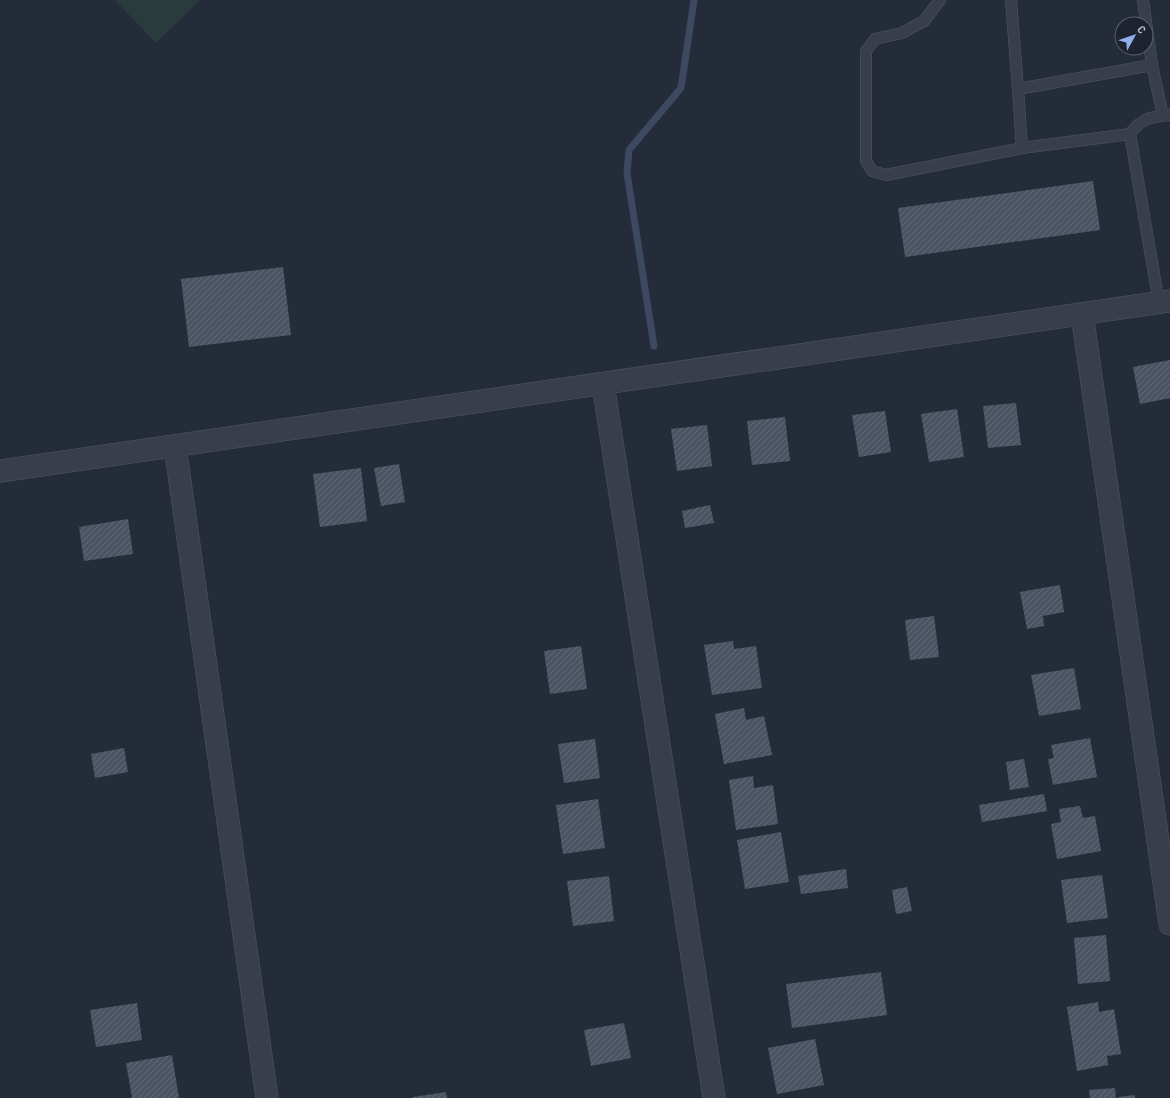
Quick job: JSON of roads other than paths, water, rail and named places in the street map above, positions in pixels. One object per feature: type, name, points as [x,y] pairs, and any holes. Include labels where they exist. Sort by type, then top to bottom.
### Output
[{"type":"street","points":[[0,471],[1165,302]]},
{"type":"street","points":[[1082,314],[1170,924]]},
{"type":"street","points":[[603,384],[714,1098]]},
{"type":"street","points":[[175,446],[267,1098]]},
{"type":"lane","points":[[940,0],[924,21],[902,33],[875,39],[866,52],[866,161],[872,171],[886,175],[1022,148],[1130,134]]},
{"type":"lane","points":[[1011,0],[1022,148]]},
{"type":"lane","points":[[1143,0],[1152,65],[1166,115],[1144,119],[1135,126],[1130,134],[1165,302]]},
{"type":"lane","points":[[1018,88],[1152,65]]},
{"type":"waterway","points":[[654,346],[627,173],[629,150],[681,88],[694,0]]}]
